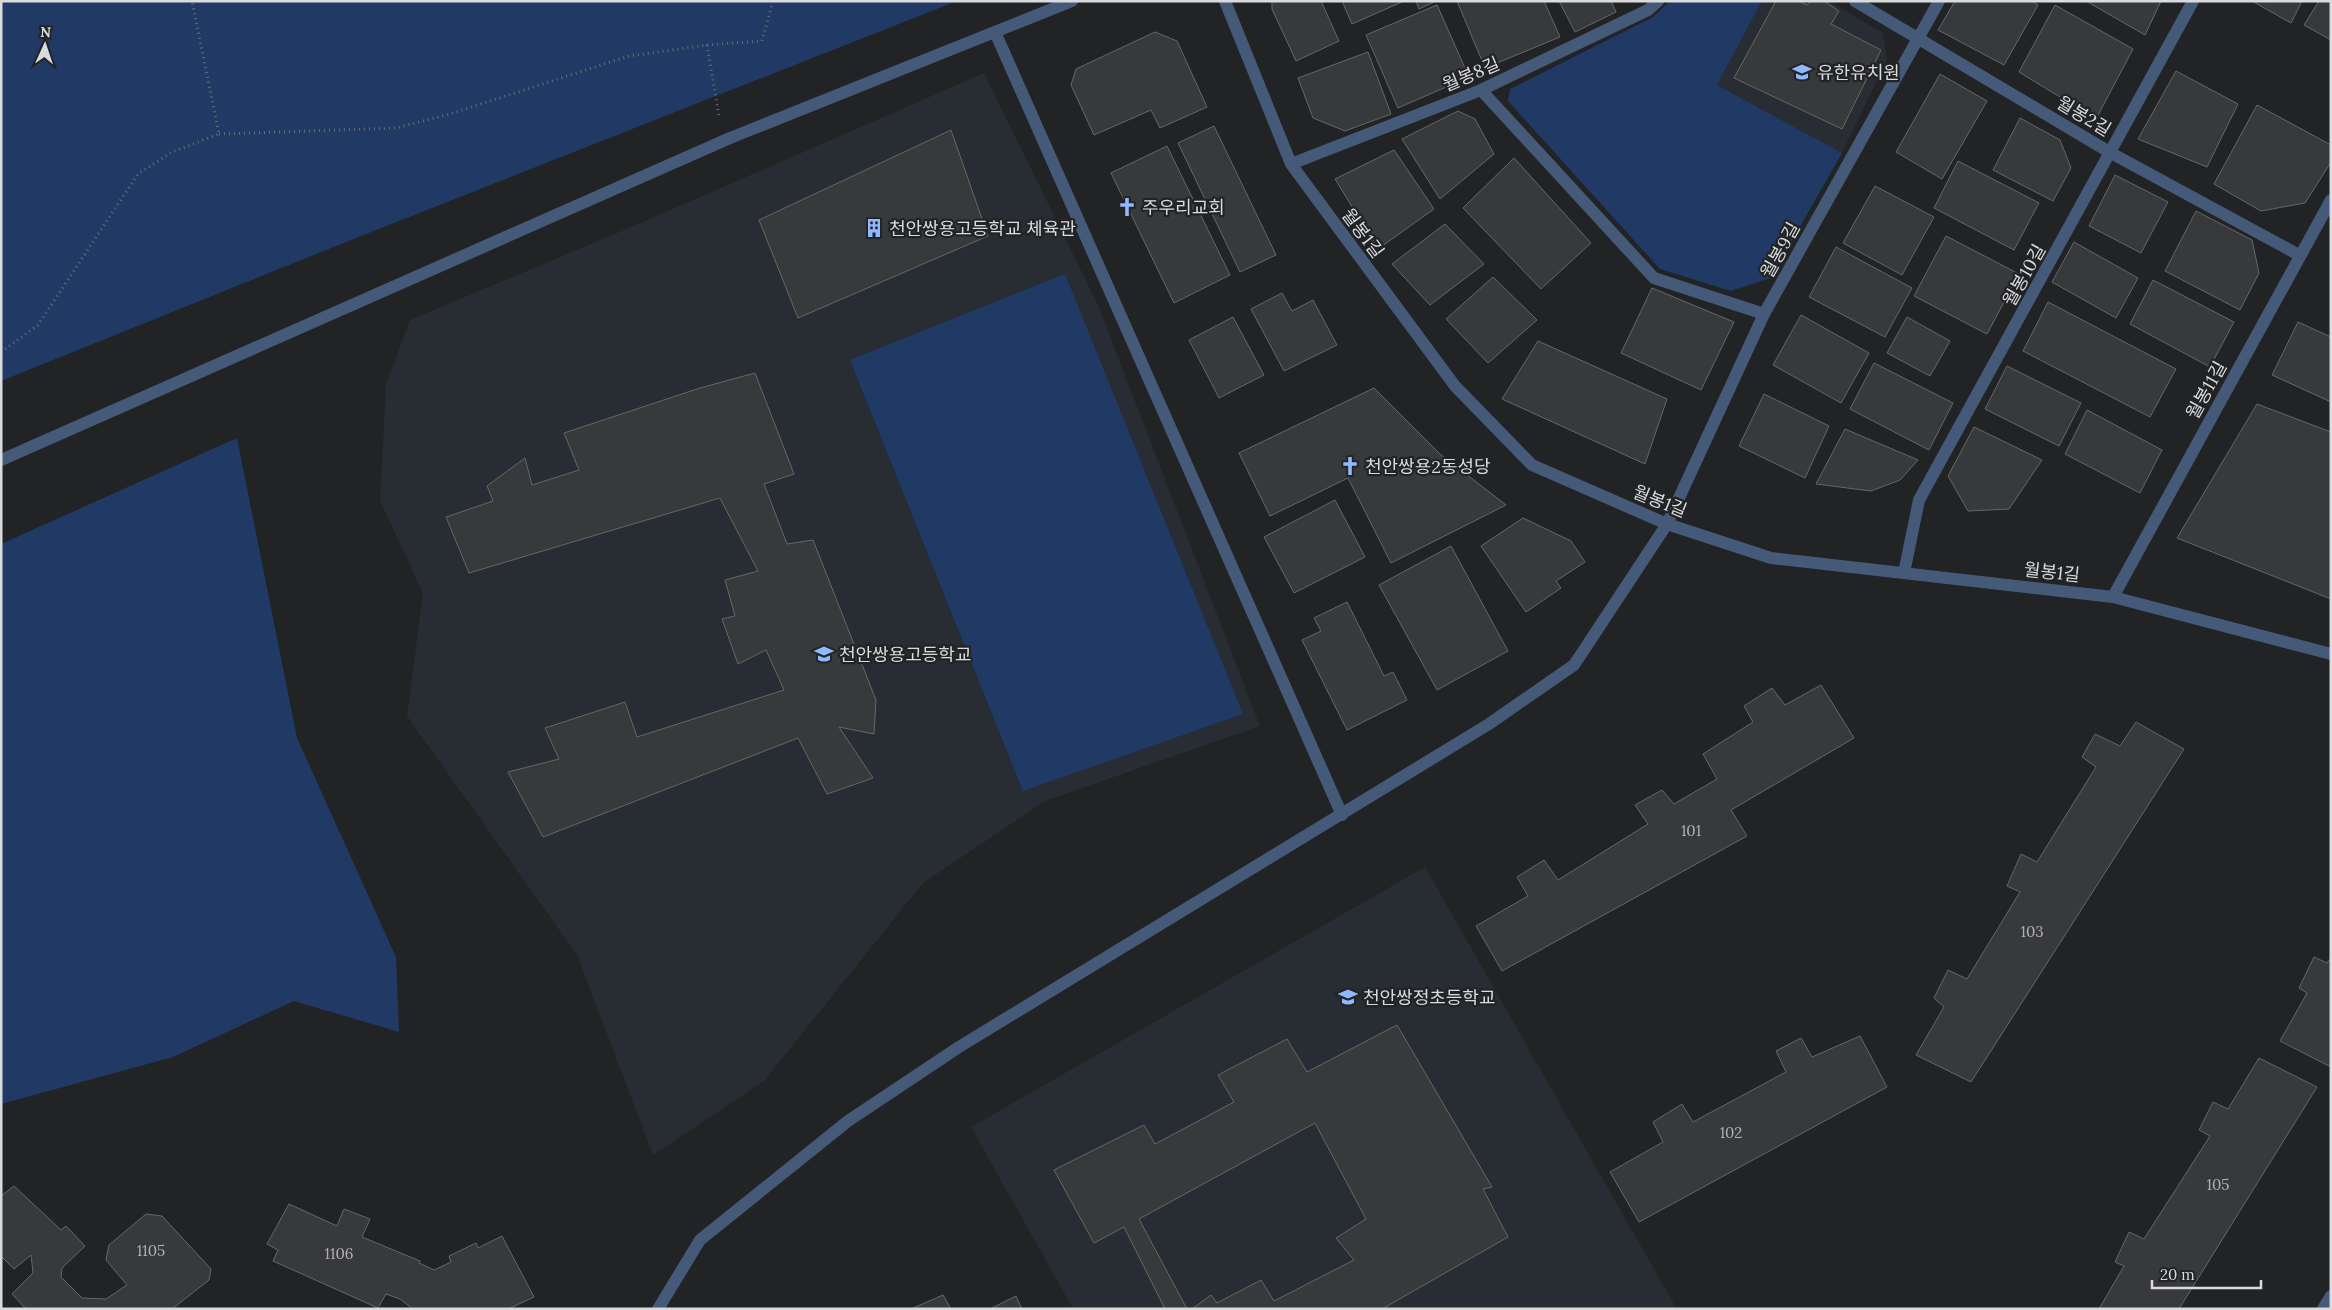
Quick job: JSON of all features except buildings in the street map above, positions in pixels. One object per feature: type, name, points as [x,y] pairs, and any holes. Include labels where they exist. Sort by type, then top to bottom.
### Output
[{"type":"street","points":[[1,460],[730,138],[1072,1]]},
{"type":"street","name":"월봉1길","points":[[1225,1],[1291,164],[1455,386],[1532,464],[1667,524],[1771,558],[2113,597],[2331,654]]},
{"type":"street","name":"월봉8길","points":[[1291,164],[1481,90],[1648,10],[1658,1]]},
{"type":"street","name":"월봉2길","points":[[1855,1],[2111,153],[2299,255]]},
{"type":"street","name":"월봉9길","points":[[658,1309],[700,1240],[848,1121],[959,1047],[1489,724],[1574,665],[1667,524],[1764,314],[1939,1]]},
{"type":"street","name":"월봉10길","points":[[1904,573],[1919,500],[2193,1]]},
{"type":"street","points":[[995,32],[1342,815]]},
{"type":"street","points":[[1481,90],[1654,278],[1764,314]]},
{"type":"street","name":"월봉11길","points":[[2113,597],[2299,255],[2331,200]]},
{"type":"street","points":[[2323,1309],[2331,1296]]},
{"type":"path","points":[[192,1],[219,134]]},
{"type":"path","points":[[1,352],[38,325],[138,174],[172,152],[219,134],[396,128],[450,114],[629,56],[707,45],[762,41],[773,1]]},
{"type":"path","points":[[707,45],[719,115],[730,138]]},
{"type":"shaded area","points":[[1,1],[957,1],[361,236],[1,381]]},
{"type":"shaded area","points":[[1670,1],[1762,1],[1717,85],[1842,153],[1771,278],[1731,291],[1660,269],[1508,101],[1510,89],[1653,17]]},
{"type":"shaded area","name":"유한유치원","points":[[1762,1],[1830,1],[1883,33],[1887,60],[1842,153],[1717,85]]},
{"type":"shaded area","name":"천안쌍용고등학교","points":[[984,73],[1098,305],[1260,726],[1045,801],[923,883],[764,1081],[653,1155],[577,955],[407,716],[423,593],[380,501],[386,384],[410,320],[636,225]]},
{"type":"shaded area","points":[[1065,274],[1243,714],[1023,791],[850,360]]},
{"type":"shaded area","points":[[237,438],[297,738],[396,957],[399,1032],[294,1001],[173,1057],[1,1104],[1,544]]},
{"type":"shaded area","name":"천안쌍정초등학교","points":[[1425,867],[1677,1309],[1073,1309],[971,1127]]},
{"type":"place","name":"유한유치원","points":[[1802,72]]},
{"type":"place","name":"주우리교회","points":[[1127,207]]},
{"type":"place","name":"천안쌍용고등학교 체육관","points":[[874,228]]},
{"type":"place","name":"천안쌍용2동성당","points":[[1350,466]]},
{"type":"place","name":"천안쌍용고등학교","points":[[824,654]]},
{"type":"place","name":"천안쌍정초등학교","points":[[1348,997]]}]
